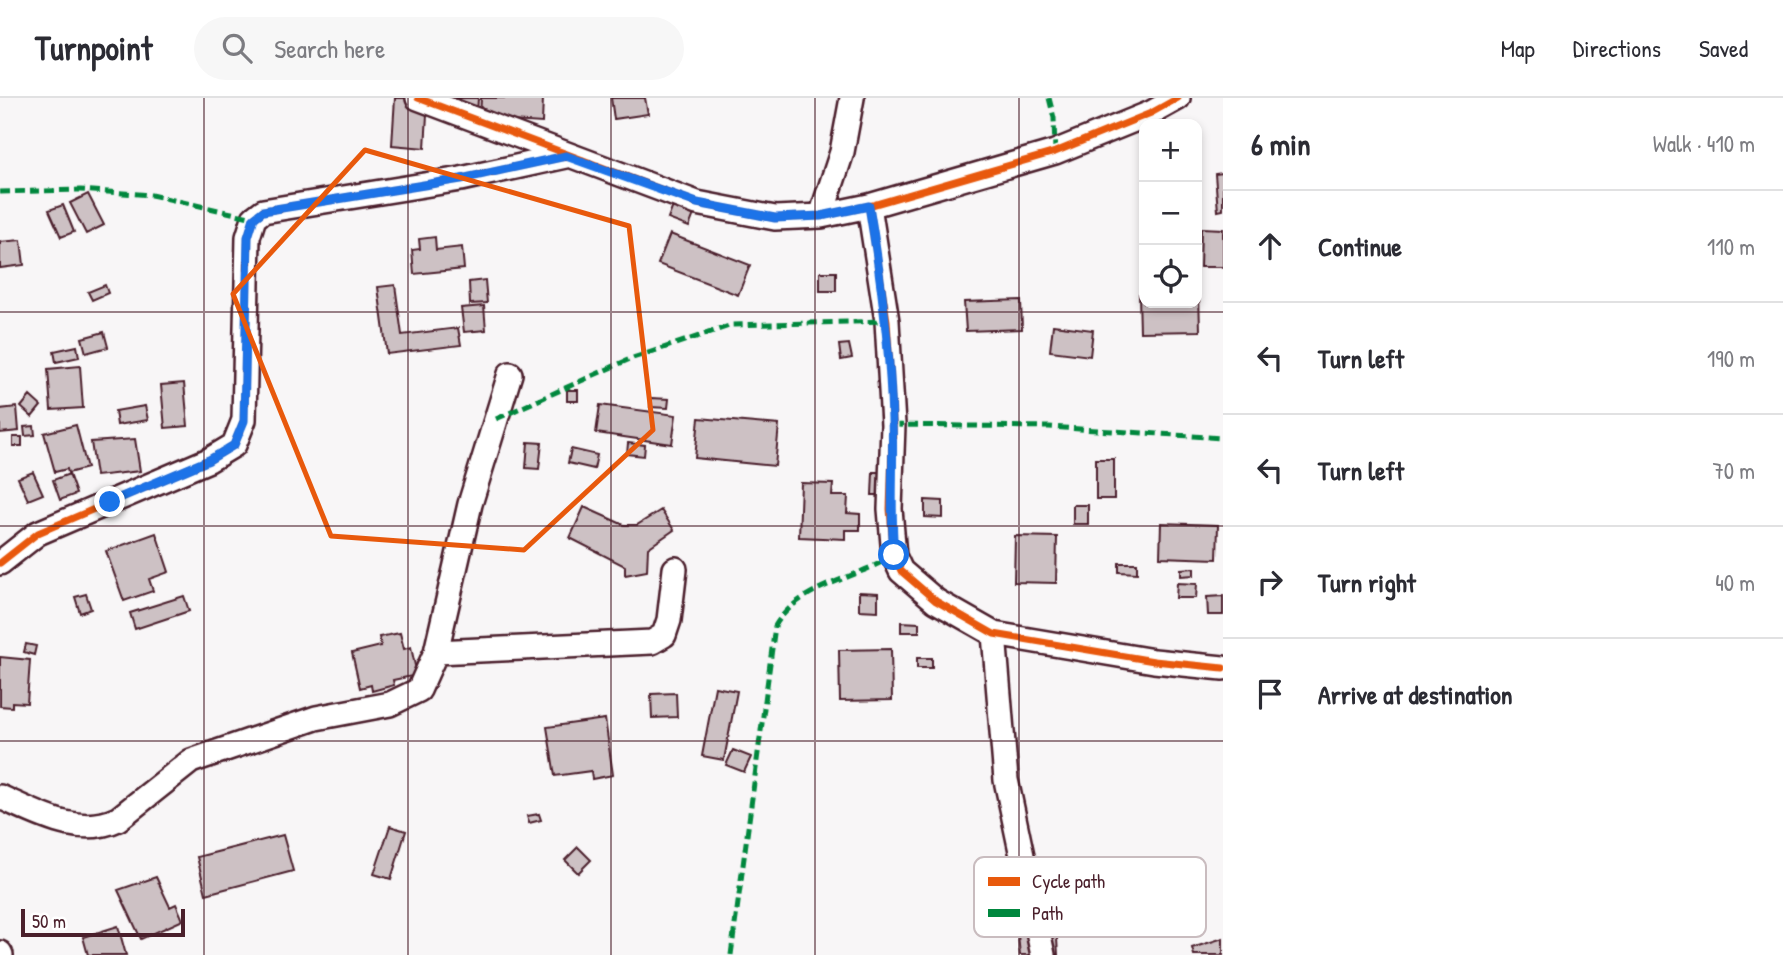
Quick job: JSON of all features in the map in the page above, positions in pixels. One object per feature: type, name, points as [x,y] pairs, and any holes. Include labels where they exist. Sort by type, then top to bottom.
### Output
[{"type":"street","points":[[418,98],[566,156],[697,203],[775,218],[821,216],[869,206],[1055,152],[1152,113],[1178,98]]},
{"type":"street","points":[[821,216],[842,152],[852,98]]},
{"type":"street","points":[[0,563],[38,533],[209,460],[234,445],[244,421],[248,237],[254,218],[263,211],[461,179],[566,156]]},
{"type":"street","points":[[869,206],[887,321],[892,425],[890,509],[894,556],[908,579],[936,601],[994,634],[1154,660],[1223,668]]},
{"type":"street","points":[[0,797],[52,820],[75,825],[106,825],[118,819],[191,761],[316,718],[390,704],[410,697],[419,690],[436,652],[470,504],[510,374]]},
{"type":"street","points":[[436,652],[652,642],[664,635],[669,620],[675,569]]},
{"type":"street","points":[[994,634],[1006,780],[1022,857]]},
{"type":"street","points":[[1039,937],[1043,955]]},
{"type":"highlighted area","points":[[365,150],[629,226],[653,430],[524,550],[331,536],[233,294]]},
{"type":"building","points":[[395,98],[428,98],[425,148],[392,145]]},
{"type":"building","points":[[445,98],[478,98],[477,113]]},
{"type":"building","points":[[481,98],[543,98],[542,123],[480,119]]},
{"type":"building","points":[[611,98],[645,98],[648,114],[614,119]]},
{"type":"building","points":[[1223,173],[1223,210],[1218,211],[1215,174]]},
{"type":"building","points":[[88,194],[104,225],[86,234],[70,203]]},
{"type":"building","points":[[675,201],[696,209],[689,227],[668,219]]},
{"type":"building","points":[[63,205],[74,232],[61,237],[49,210]]},
{"type":"building","points":[[1202,228],[1223,229],[1223,267],[1202,267]]},
{"type":"building","points":[[670,234],[750,265],[738,295],[658,264]]},
{"type":"building","points":[[435,237],[436,250],[462,247],[464,269],[414,274],[412,250],[420,249],[419,239]]},
{"type":"building","points":[[21,240],[24,265],[0,268],[0,242]]},
{"type":"building","points":[[820,272],[836,272],[836,291],[820,291]]},
{"type":"building","points":[[485,280],[487,303],[470,304],[469,282]]},
{"type":"building","points":[[105,285],[108,293],[92,300],[88,292]]},
{"type":"building","points":[[395,285],[402,335],[458,328],[461,345],[387,354],[378,287]]},
{"type":"building","points":[[1021,300],[1022,329],[966,331],[964,302]]},
{"type":"building","points":[[484,306],[486,330],[464,332],[461,308]]},
{"type":"building","points":[[1139,308],[1199,308],[1200,331],[1140,332]]},
{"type":"building","points":[[1053,325],[1093,330],[1090,356],[1050,351]]},
{"type":"building","points":[[104,332],[108,347],[86,353],[82,338]]},
{"type":"building","points":[[849,344],[852,358],[841,360],[839,345]]},
{"type":"building","points":[[77,346],[79,357],[56,362],[54,351]]},
{"type":"building","points":[[80,366],[83,408],[51,410],[48,369]]},
{"type":"building","points":[[184,383],[188,426],[165,428],[161,385]]},
{"type":"building","points":[[567,390],[578,390],[578,401],[567,401]]},
{"type":"building","points":[[30,396],[41,406],[32,417],[21,407]]},
{"type":"building","points":[[651,398],[669,399],[668,408],[650,407]]},
{"type":"building","points":[[600,405],[676,415],[672,444],[596,433]]},
{"type":"building","points":[[145,406],[148,420],[117,425],[115,411]]},
{"type":"building","points":[[17,407],[19,431],[0,433],[0,409]]},
{"type":"building","points":[[699,418],[779,425],[775,466],[695,458]]},
{"type":"building","points":[[76,425],[87,468],[68,473],[67,469],[55,472],[44,433]]},
{"type":"building","points":[[34,426],[35,435],[25,436],[24,427]]},
{"type":"building","points":[[13,437],[22,437],[22,446],[13,446]]},
{"type":"building","points":[[135,439],[140,471],[96,476],[91,442]]},
{"type":"building","points":[[528,442],[542,443],[539,469],[526,468]]},
{"type":"building","points":[[628,443],[645,445],[644,456],[627,454]]},
{"type":"building","points":[[571,449],[597,455],[594,469],[568,463]]},
{"type":"building","points":[[1096,459],[1114,459],[1114,499],[1096,499]]},
{"type":"building","points":[[33,472],[43,494],[28,500],[18,478]]},
{"type":"building","points":[[873,472],[888,472],[887,495],[872,495]]},
{"type":"building","points":[[69,474],[76,494],[60,500],[53,480]]},
{"type":"building","points":[[801,483],[833,484],[832,496],[848,496],[847,513],[860,514],[860,530],[845,530],[845,539],[799,537]]},
{"type":"building","points":[[925,500],[943,501],[943,518],[925,517]]},
{"type":"building","points":[[1073,505],[1088,505],[1088,524],[1073,524]]},
{"type":"building","points":[[584,507],[624,525],[637,525],[661,510],[674,530],[648,548],[647,571],[625,575],[625,566],[570,538]]},
{"type":"building","points":[[1161,523],[1218,525],[1217,559],[1160,557]]},
{"type":"building","points":[[156,533],[169,572],[149,579],[153,591],[124,601],[106,551]]},
{"type":"building","points":[[1015,536],[1057,537],[1056,583],[1014,582]]},
{"type":"building","points":[[1119,563],[1137,563],[1137,573],[1119,572]]},
{"type":"building","points":[[1194,568],[1194,575],[1181,576],[1181,569]]},
{"type":"building","points":[[1177,583],[1197,584],[1196,598],[1176,598]]},
{"type":"building","points":[[859,592],[878,593],[878,611],[859,610]]},
{"type":"building","points":[[86,594],[91,609],[80,613],[75,597]]},
{"type":"building","points":[[184,596],[189,611],[135,629],[130,613]]},
{"type":"building","points":[[1223,596],[1223,615],[1208,615],[1207,597]]},
{"type":"building","points":[[901,622],[919,623],[919,632],[901,632]]},
{"type":"building","points":[[400,633],[404,649],[411,647],[417,675],[393,680],[394,685],[372,691],[371,685],[360,688],[352,653],[381,646],[379,637]]},
{"type":"building","points":[[26,644],[36,646],[34,655],[24,652]]},
{"type":"building","points":[[891,649],[892,700],[840,701],[839,650]]},
{"type":"building","points":[[0,657],[30,660],[27,703],[12,702],[12,707],[0,706]]},
{"type":"building","points":[[917,658],[932,658],[932,668],[917,668]]},
{"type":"building","points":[[715,687],[737,691],[724,760],[702,756]]},
{"type":"building","points":[[676,693],[677,717],[652,718],[651,694]]},
{"type":"building","points":[[605,719],[613,775],[592,779],[591,771],[555,776],[547,727]]},
{"type":"building","points":[[733,750],[751,757],[744,772],[726,765]]},
{"type":"building","points":[[539,814],[541,820],[529,823],[527,816]]},
{"type":"building","points":[[390,826],[406,831],[391,879],[374,874]]},
{"type":"building","points":[[283,835],[293,871],[206,894],[197,857]]},
{"type":"building","points":[[578,847],[591,860],[578,873],[565,860]]},
{"type":"building","points":[[156,877],[170,907],[176,904],[183,920],[141,939],[118,890]]},
{"type":"building","points":[[118,926],[126,955],[88,955],[83,937]]},
{"type":"building","points":[[1018,937],[1057,937],[1058,955],[1020,955]]},
{"type":"building","points":[[1223,938],[1223,955],[1194,955],[1192,948]]},
{"type":"marked path","points":[[1049,98],[1054,118],[1055,152]]},
{"type":"marked path","points":[[0,192],[80,190],[151,195],[254,218]]},
{"type":"marked path","points":[[496,419],[630,359],[732,325],[887,321]]},
{"type":"marked path","points":[[893,425],[1049,427],[1223,438]]},
{"type":"marked path","points":[[731,955],[775,626],[786,612],[814,592],[894,555]]},
{"type":"cycle path","points":[[418,98],[697,203],[775,218],[821,216],[869,206],[1055,152],[1151,113],[1178,98]]},
{"type":"cycle path","points":[[0,563],[38,533],[209,460],[234,445],[244,420],[248,237],[254,218],[263,211],[461,179],[566,156]]},
{"type":"cycle path","points":[[869,206],[887,321],[893,425],[890,509],[894,556],[901,571],[936,601],[994,634],[1154,661],[1223,668]]},
{"type":"route","points":[[110,502],[209,460],[234,445],[244,421],[248,237],[254,218],[263,211],[336,197],[461,179],[566,156],[697,203],[775,218],[821,216],[869,206],[887,321],[892,425],[890,509],[894,555]]}]
